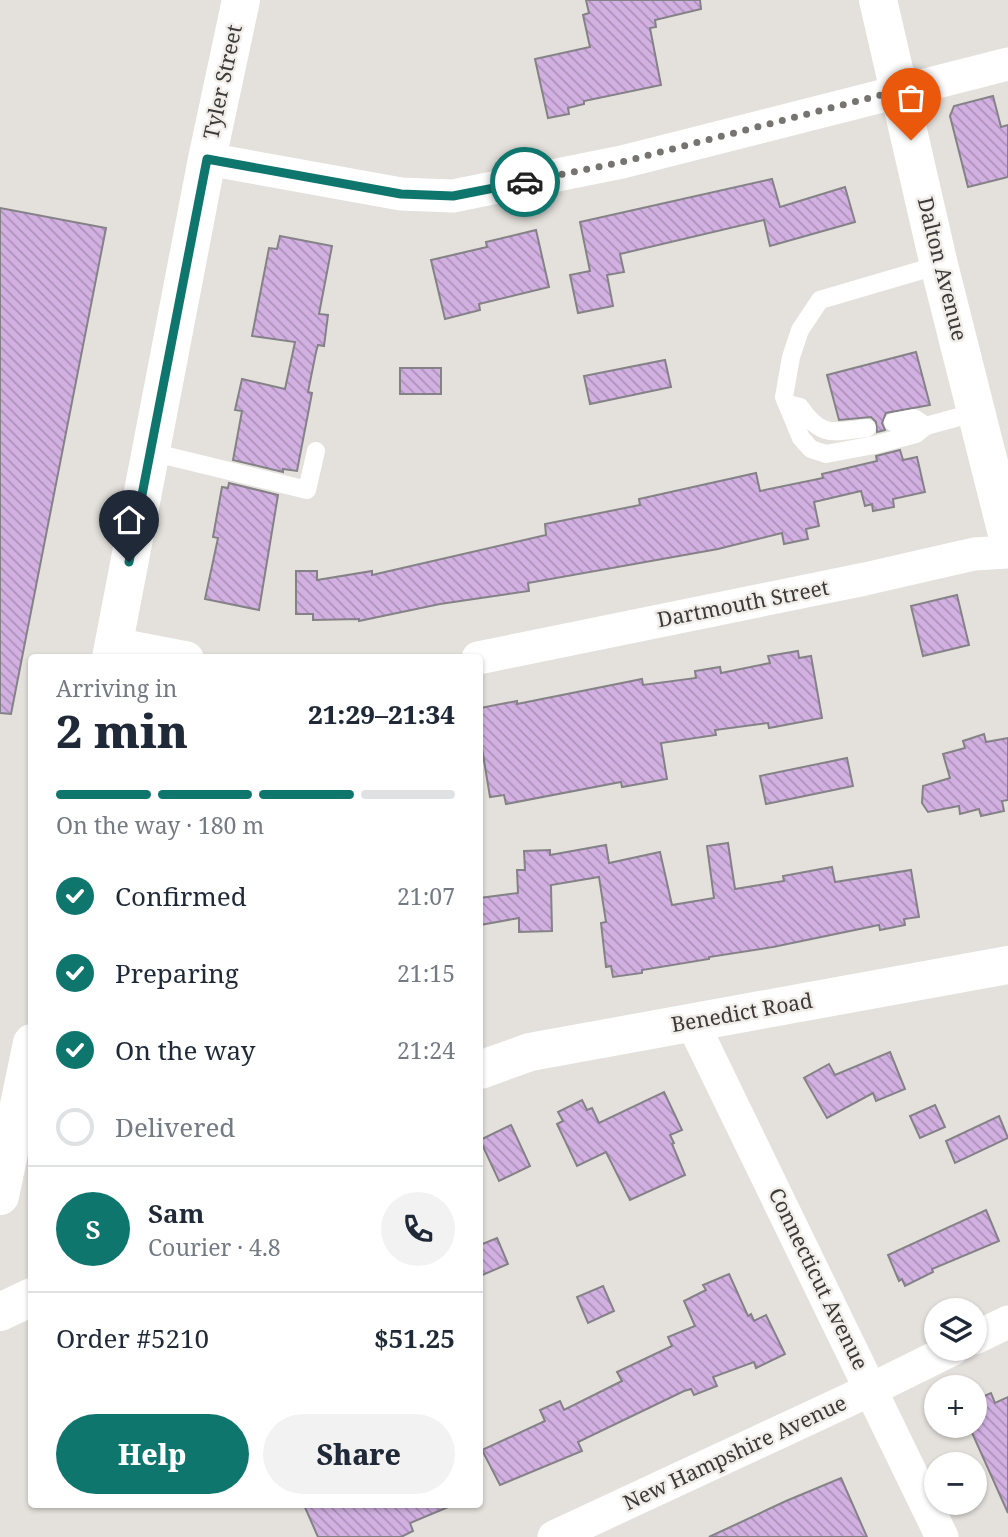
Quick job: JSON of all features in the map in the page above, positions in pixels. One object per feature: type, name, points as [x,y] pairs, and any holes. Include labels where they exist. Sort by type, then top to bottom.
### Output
[{"type":"street","name":"Tyler Street","points":[[112,651],[207,159],[241,0]]},
{"type":"street","name":"Dalton Avenue","points":[[878,0],[939,265],[1008,538]]},
{"type":"street","points":[[207,159],[401,194],[453,196],[622,162],[1008,64]]},
{"type":"street","name":"Dartmouth Street","points":[[483,657],[974,554],[1008,552]]},
{"type":"street","points":[[112,651],[144,654]]},
{"type":"street","name":"Benedict Road","points":[[483,1069],[530,1052],[1008,965]]},
{"type":"street","name":"Connecticut Avenue","points":[[692,1022],[942,1537]]},
{"type":"street","points":[[0,1196],[28,1062]]},
{"type":"street","points":[[0,1312],[28,1299]]},
{"type":"street","points":[[987,1332],[1008,1322]]},
{"type":"street","name":"New Hampshire Avenue","points":[[554,1537],[929,1361]]},
{"type":"lane","points":[[939,265],[820,300],[800,330],[791,357],[784,397],[801,438],[811,449],[826,454],[895,440],[916,434],[926,426],[976,412]]},
{"type":"lane","points":[[788,404],[800,407],[810,422],[830,433],[867,428]]},
{"type":"lane","points":[[893,422],[914,418],[926,426]]},
{"type":"lane","points":[[150,452],[307,490],[316,451]]},
{"type":"building","points":[[586,0],[700,0],[701,9],[655,20],[656,27],[650,28],[661,85],[584,101],[584,104],[568,108],[569,114],[548,118],[535,59],[590,47],[583,15],[589,13]]},
{"type":"building","points":[[993,96],[1001,127],[1008,125],[1008,177],[968,187],[950,116],[954,106]]},
{"type":"building","points":[[772,179],[780,207],[845,187],[855,222],[770,246],[764,220],[620,254],[624,272],[607,275],[613,306],[578,313],[570,275],[590,271],[580,222]]},
{"type":"building","points":[[0,208],[106,228],[11,714],[0,713]]},
{"type":"building","points":[[536,230],[549,287],[479,304],[480,310],[445,319],[431,260],[487,247],[486,242]]},
{"type":"building","points":[[280,236],[332,246],[319,314],[328,315],[324,346],[318,345],[316,352],[308,392],[312,393],[297,471],[283,469],[283,472],[233,460],[242,411],[235,410],[242,379],[285,389],[295,342],[252,336],[269,248],[277,249]]},
{"type":"building","points":[[916,352],[930,405],[886,413],[882,423],[885,430],[877,432],[876,422],[871,417],[839,420],[827,375]]},
{"type":"building","points":[[665,360],[671,387],[590,404],[584,376]]},
{"type":"building","points":[[400,368],[441,368],[441,394],[400,394]]},
{"type":"building","points":[[900,450],[903,460],[917,457],[925,492],[893,499],[894,507],[873,511],[872,504],[865,506],[861,491],[814,502],[819,526],[806,529],[808,539],[784,544],[782,533],[718,549],[528,583],[529,591],[440,604],[359,621],[313,620],[313,614],[296,614],[296,571],[317,571],[317,580],[372,571],[372,575],[546,535],[545,524],[640,505],[639,499],[756,473],[760,491],[823,478],[822,474],[877,461],[876,456]]},
{"type":"building","points":[[229,483],[278,495],[259,610],[205,599],[218,538],[213,537],[222,487],[228,488]]},
{"type":"building","points":[[957,595],[969,645],[923,656],[911,606]]},
{"type":"building","points":[[798,651],[799,658],[811,656],[822,718],[769,728],[768,723],[715,730],[716,735],[661,743],[667,779],[622,787],[621,782],[506,804],[504,795],[490,797],[483,754],[483,707],[517,701],[517,704],[642,679],[643,685],[696,678],[695,671],[720,667],[721,673],[770,663],[768,656]]},
{"type":"building","points":[[984,734],[986,742],[1008,738],[1008,800],[1002,801],[1004,811],[981,816],[979,809],[960,814],[959,806],[928,812],[922,803],[923,786],[950,778],[943,754],[965,748],[963,741]]},
{"type":"building","points":[[847,758],[853,786],[766,804],[760,776]]},
{"type":"building","points":[[728,843],[735,889],[784,881],[783,876],[832,867],[835,882],[911,870],[919,917],[904,919],[905,925],[880,930],[879,925],[613,977],[611,966],[606,967],[601,923],[606,922],[599,877],[551,885],[552,931],[519,932],[519,918],[483,924],[483,898],[518,893],[517,870],[525,870],[524,851],[550,850],[550,855],[606,845],[609,863],[660,852],[672,905],[714,898],[707,846]]},
{"type":"building","points":[[890,1052],[905,1089],[876,1101],[873,1093],[827,1118],[804,1078],[829,1064],[835,1075]]},
{"type":"building","points":[[664,1092],[682,1130],[670,1135],[685,1175],[630,1200],[606,1152],[577,1166],[557,1124],[563,1121],[558,1112],[582,1100],[587,1110],[592,1108],[599,1123]]},
{"type":"building","points":[[935,1105],[945,1127],[920,1138],[910,1116]]},
{"type":"building","points":[[999,1116],[1008,1138],[955,1163],[946,1141]]},
{"type":"building","points":[[511,1125],[530,1166],[499,1181],[483,1146],[483,1139]]},
{"type":"building","points":[[986,1210],[999,1241],[932,1269],[933,1272],[905,1286],[902,1279],[899,1281],[888,1255]]},
{"type":"building","points":[[497,1238],[508,1264],[483,1275],[483,1244]]},
{"type":"building","points":[[729,1274],[748,1316],[751,1314],[754,1321],[766,1315],[785,1354],[756,1368],[754,1362],[713,1377],[717,1386],[694,1395],[691,1389],[684,1391],[578,1442],[582,1451],[500,1485],[483,1450],[545,1421],[540,1410],[560,1401],[564,1410],[622,1381],[617,1372],[672,1346],[668,1337],[695,1326],[684,1301],[706,1290],[703,1285]]},
{"type":"building","points":[[603,1286],[614,1311],[588,1323],[577,1297]]},
{"type":"building","points":[[991,1393],[995,1403],[1008,1397],[1008,1513],[987,1466],[987,1452],[981,1452],[974,1438],[987,1438],[987,1395]]},
{"type":"building","points":[[841,1478],[867,1537],[709,1537],[786,1501]]},
{"type":"building","points":[[305,1508],[446,1508],[410,1523],[413,1531],[401,1537],[318,1537]]},
{"type":"way so far","points":[[525,182],[622,162],[900,90],[911,140]]},
{"type":"route","points":[[129,562],[207,159],[401,194],[453,196],[525,182]]}]
